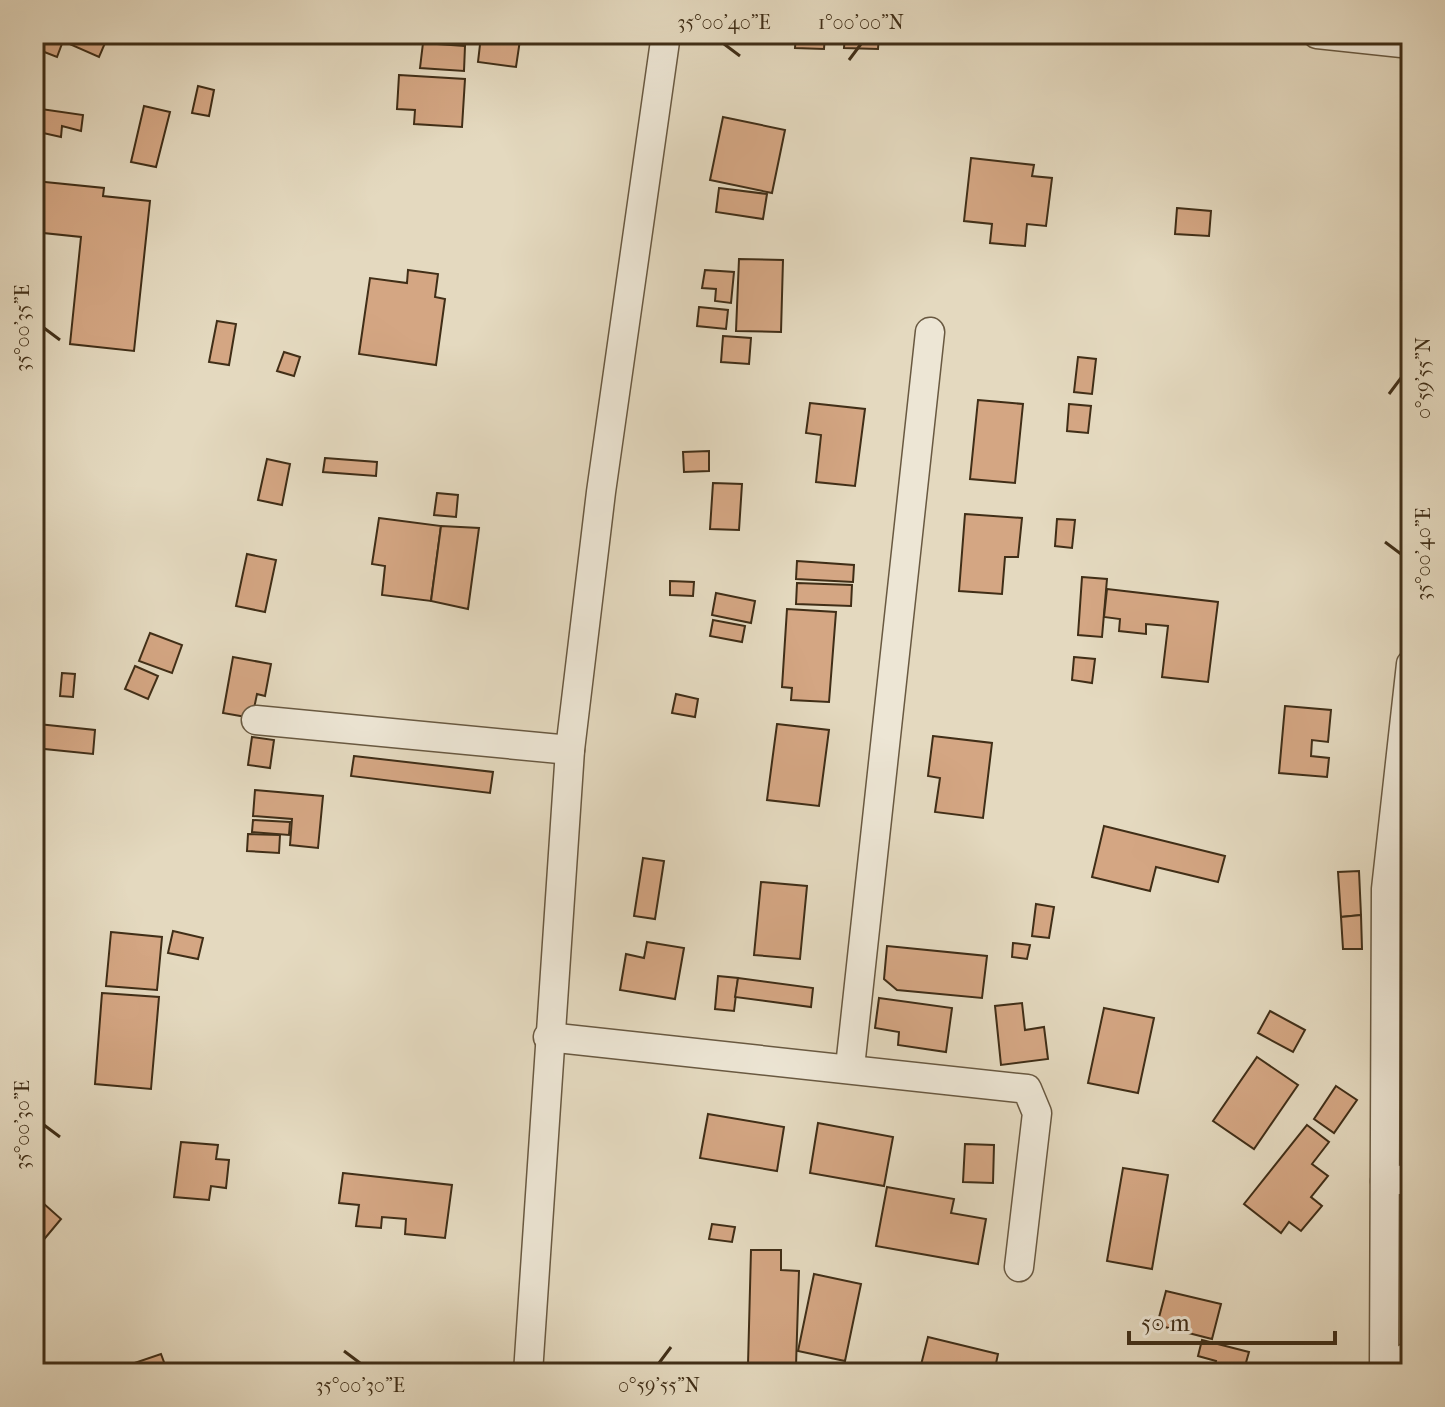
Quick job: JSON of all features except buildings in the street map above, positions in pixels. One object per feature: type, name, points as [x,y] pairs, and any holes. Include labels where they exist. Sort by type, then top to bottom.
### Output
[{"type":"street","points":[[528,1373],[548,1037],[570,750],[601,492],[666,34]]},
{"type":"street","points":[[1317,34],[1411,44]]},
{"type":"street","points":[[850,1067],[930,332]]},
{"type":"street","points":[[1382,1372],[1398,1180],[1386,889],[1411,664]]},
{"type":"street","points":[[256,720],[570,750]]},
{"type":"street","points":[[548,1037],[850,1067],[1027,1089],[1037,1113],[1019,1267]]},
{"type":"street","points":[[1382,1372],[1411,1355]]}]
